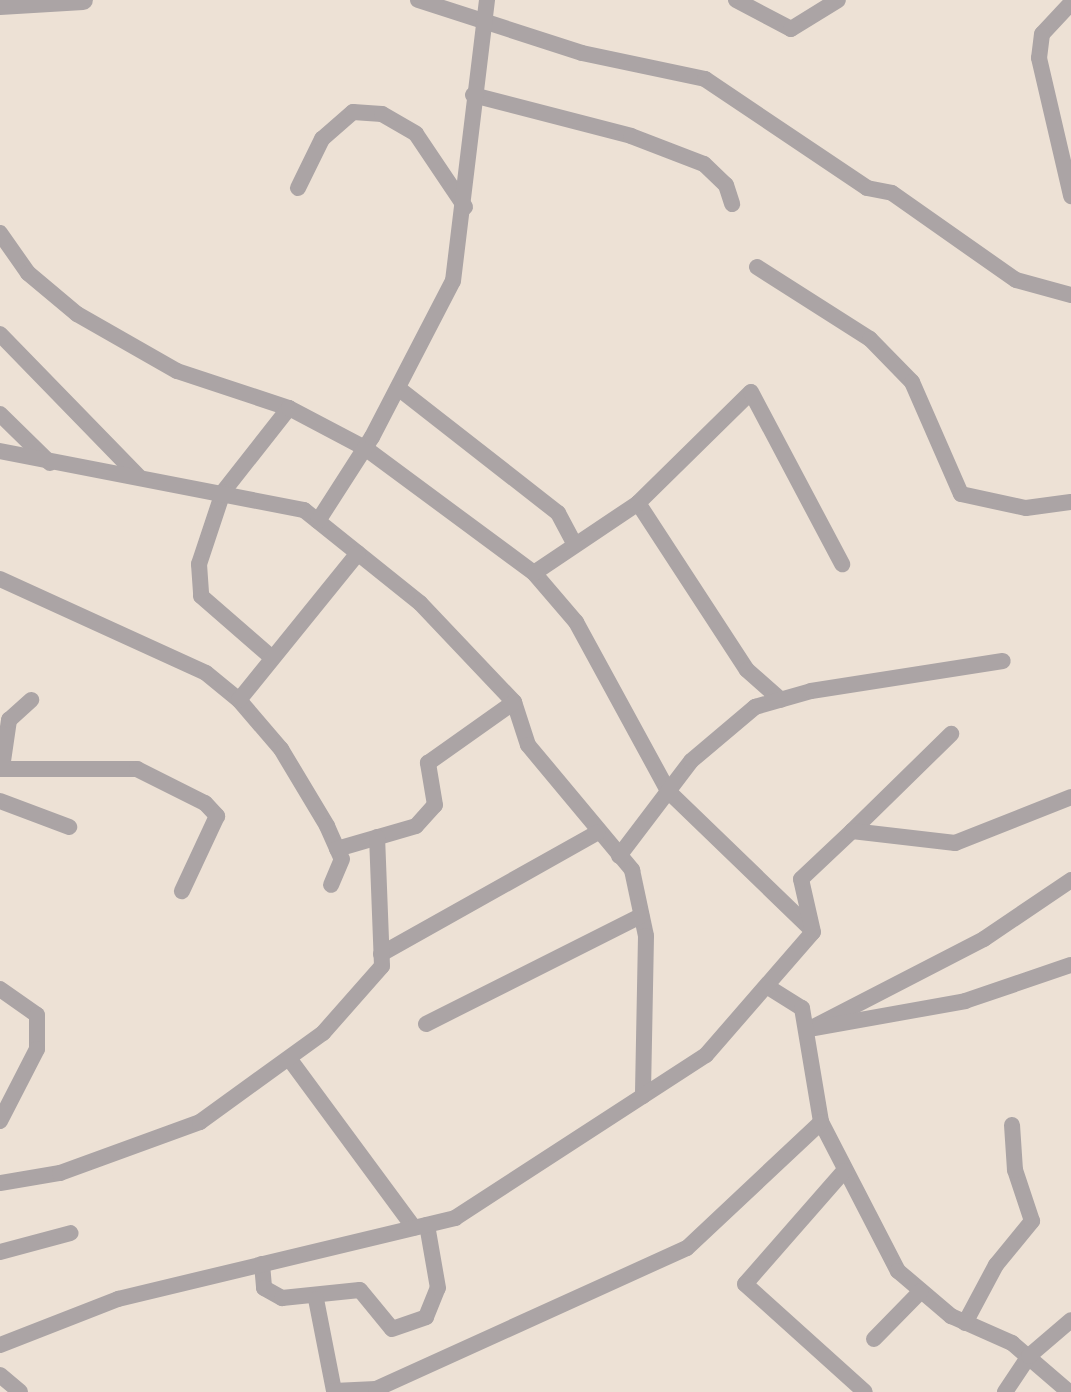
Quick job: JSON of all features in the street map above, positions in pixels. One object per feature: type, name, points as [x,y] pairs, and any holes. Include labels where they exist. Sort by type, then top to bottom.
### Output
[{"type":"street","points":[[0,5],[83,0]]},
{"type":"street","points":[[418,0],[582,53],[705,79],[867,188],[892,193],[1016,280],[1071,295]]},
{"type":"street","points":[[318,521],[365,448],[453,281],[465,207],[473,95],[487,0]]},
{"type":"street","points":[[736,0],[791,29],[838,0]]},
{"type":"street","points":[[1071,3],[1042,34],[1039,58],[1071,196]]},
{"type":"street","points":[[473,95],[704,164],[726,185],[732,204]]},
{"type":"street","points":[[298,188],[322,139],[353,112],[382,114],[416,134],[465,207]]},
{"type":"street","points":[[0,233],[28,273],[77,314],[177,371],[289,408],[365,448],[534,573],[576,622],[668,791],[813,932]]},
{"type":"street","points":[[757,267],[894,361],[912,382],[961,494],[1026,508],[1071,502]]},
{"type":"street","points":[[0,334],[139,477]]},
{"type":"street","points":[[398,388],[558,513],[575,545]]},
{"type":"street","points":[[534,573],[638,503],[751,392],[842,564]]},
{"type":"street","points":[[270,656],[201,596],[199,564],[223,492],[289,408]]},
{"type":"street","points":[[0,414],[50,463]]},
{"type":"street","points":[[0,451],[304,510],[420,603],[514,702],[528,745],[597,833],[632,870],[641,916],[643,1096]]},
{"type":"street","points":[[638,503],[747,670],[781,700]]},
{"type":"street","points":[[239,700],[270,656],[358,553]]},
{"type":"street","points":[[0,579],[206,673],[239,700],[281,749],[342,859],[331,885]]},
{"type":"street","points":[[619,856],[691,761],[755,707],[1003,661]]},
{"type":"street","points":[[31,700],[9,720],[1,768],[137,769],[205,803],[217,816],[182,891]]},
{"type":"street","points":[[337,849],[416,826],[435,805],[428,763],[514,702]]},
{"type":"street","points":[[813,932],[801,879],[951,734]]},
{"type":"street","points":[[852,831],[955,843],[1071,797]]},
{"type":"street","points":[[0,801],[69,827]]},
{"type":"street","points":[[381,954],[597,833]]},
{"type":"street","points":[[0,1183],[60,1173],[160,1140],[291,1061],[363,991],[382,966],[377,837]]},
{"type":"street","points":[[810,1029],[984,939],[1071,880]]},
{"type":"street","points":[[426,1024],[641,916]]},
{"type":"street","points":[[0,1345],[118,1299],[455,1218],[706,1055],[813,932]]},
{"type":"street","points":[[810,1029],[950,1004],[1071,965]]},
{"type":"street","points":[[768,987],[802,1008],[810,1029],[821,1122],[898,1271],[965,1323],[1029,1356],[1069,1392]]},
{"type":"street","points":[[0,989],[37,1015],[37,1049],[0,1121]]},
{"type":"street","points":[[262,1264],[264,1288],[316,1299],[360,1290],[392,1329],[426,1317],[438,1288],[420,1226],[291,1061]]},
{"type":"street","points":[[316,1299],[334,1391],[376,1389],[687,1248],[821,1122]]},
{"type":"street","points":[[965,1323],[996,1265],[1032,1221],[1015,1170],[1012,1125]]},
{"type":"street","points":[[844,1171],[745,1284],[865,1392]]},
{"type":"street","points":[[0,1252],[71,1233]]},
{"type":"street","points":[[874,1339],[921,1291]]},
{"type":"street","points":[[1005,1392],[1029,1356],[1071,1320]]},
{"type":"street","points":[[0,1375],[20,1392]]}]
